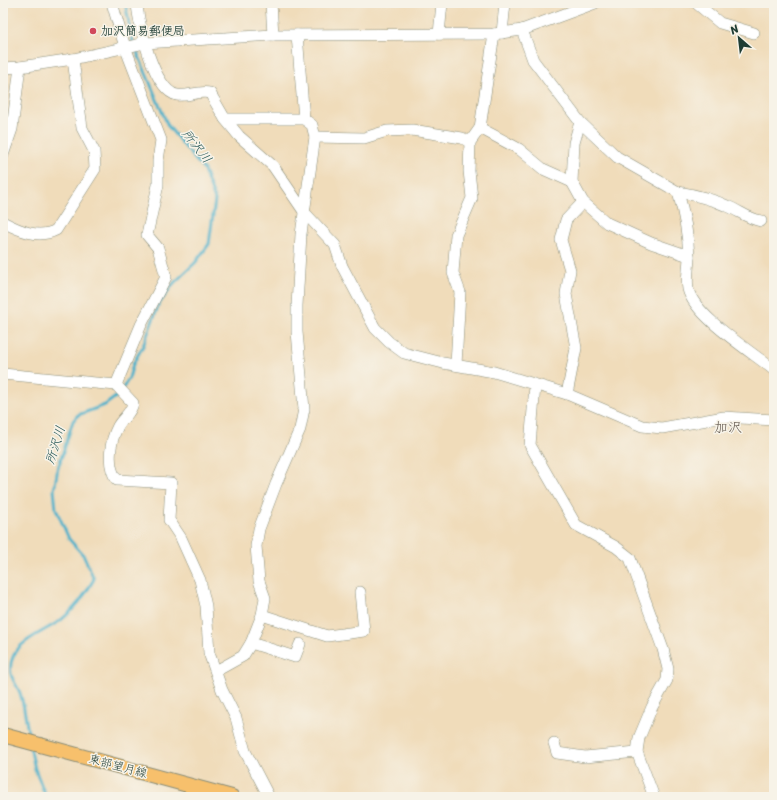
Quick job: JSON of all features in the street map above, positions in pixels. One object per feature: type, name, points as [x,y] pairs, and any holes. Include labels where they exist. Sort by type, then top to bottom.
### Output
[{"type":"main road","name":"東部望月線","points":[[9,737],[232,797]]},
{"type":"street","points":[[112,3],[125,47],[161,140],[158,161],[158,185],[148,235],[158,248],[166,277],[141,325],[116,385]]},
{"type":"street","points":[[137,3],[145,43],[159,80],[168,91],[177,95],[204,92],[210,93],[226,119],[239,136],[274,166],[305,213],[335,245],[342,266],[375,328],[389,342],[404,353],[494,372],[535,386],[566,394],[642,426],[662,428],[724,417],[774,420]]},
{"type":"street","points":[[271,3],[273,36]]},
{"type":"street","points":[[439,34],[442,3]]},
{"type":"street","points":[[456,365],[460,292],[453,273],[456,235],[472,198],[469,171],[470,142],[480,128],[505,3]]},
{"type":"street","points":[[3,68],[73,59],[145,43],[296,35],[498,33],[522,30],[593,3]]},
{"type":"street","points":[[696,3],[720,23],[754,33]]},
{"type":"street","points":[[522,30],[533,60],[580,122],[617,157],[678,192],[705,197],[729,206],[749,219],[761,221]]},
{"type":"street","points":[[296,35],[304,119]]},
{"type":"street","points":[[3,222],[37,235],[48,235],[56,230],[96,169],[94,151],[82,128],[73,59]]},
{"type":"street","points":[[3,155],[12,129],[20,67]]},
{"type":"street","points":[[216,670],[243,656],[262,615],[265,598],[259,581],[256,546],[259,529],[276,484],[300,429],[304,410],[297,332],[301,234],[315,137],[312,125],[304,119],[226,119]]},
{"type":"street","points":[[580,122],[574,143],[572,182],[583,202],[607,223],[651,243],[689,256]]},
{"type":"street","points":[[480,128],[519,149],[543,169],[572,182]]},
{"type":"street","points":[[315,137],[364,138],[387,131],[412,130],[462,138],[470,142]]},
{"type":"street","points":[[678,192],[684,213],[689,256],[688,289],[694,303],[731,338],[774,370]]},
{"type":"street","points":[[566,394],[576,348],[566,294],[570,270],[561,240],[566,220],[583,202]]},
{"type":"street","points":[[3,374],[116,385],[133,403],[132,411],[118,426],[111,448],[110,463],[114,477],[117,480],[171,483],[169,520],[181,538],[200,580],[206,606],[209,653],[222,690],[236,718],[245,751],[269,797]]},
{"type":"street","points":[[535,386],[530,445],[576,525],[616,547],[630,558],[663,649],[668,669],[667,680],[652,707],[638,738],[637,752],[654,797]]},
{"type":"street","points":[[262,615],[326,636],[364,631],[360,592]]},
{"type":"street","points":[[250,643],[294,657],[300,644]]},
{"type":"street","points":[[554,743],[557,753],[585,756],[637,752]]},
{"type":"waterway","name":"所沢川","points":[[125,3],[133,42]]},
{"type":"waterway","name":"所沢川","points":[[123,388],[129,378],[133,364],[143,346],[159,304],[174,283],[195,263],[209,244],[215,200],[204,170],[168,126],[135,47]]},
{"type":"waterway","name":"所沢川","points":[[29,738],[22,699],[11,674],[11,663],[14,654],[27,641],[66,616],[80,601],[94,579],[84,556],[69,539],[56,509],[54,490],[58,468],[73,421],[78,415],[105,405],[121,393]]},
{"type":"waterway","name":"所沢川","points":[[30,747],[35,769],[46,797]]},
{"type":"place","name":"加沢簡易郵便局","points":[[93,31]]},
{"type":"district","name":"加沢","points":[[728,427]]}]
